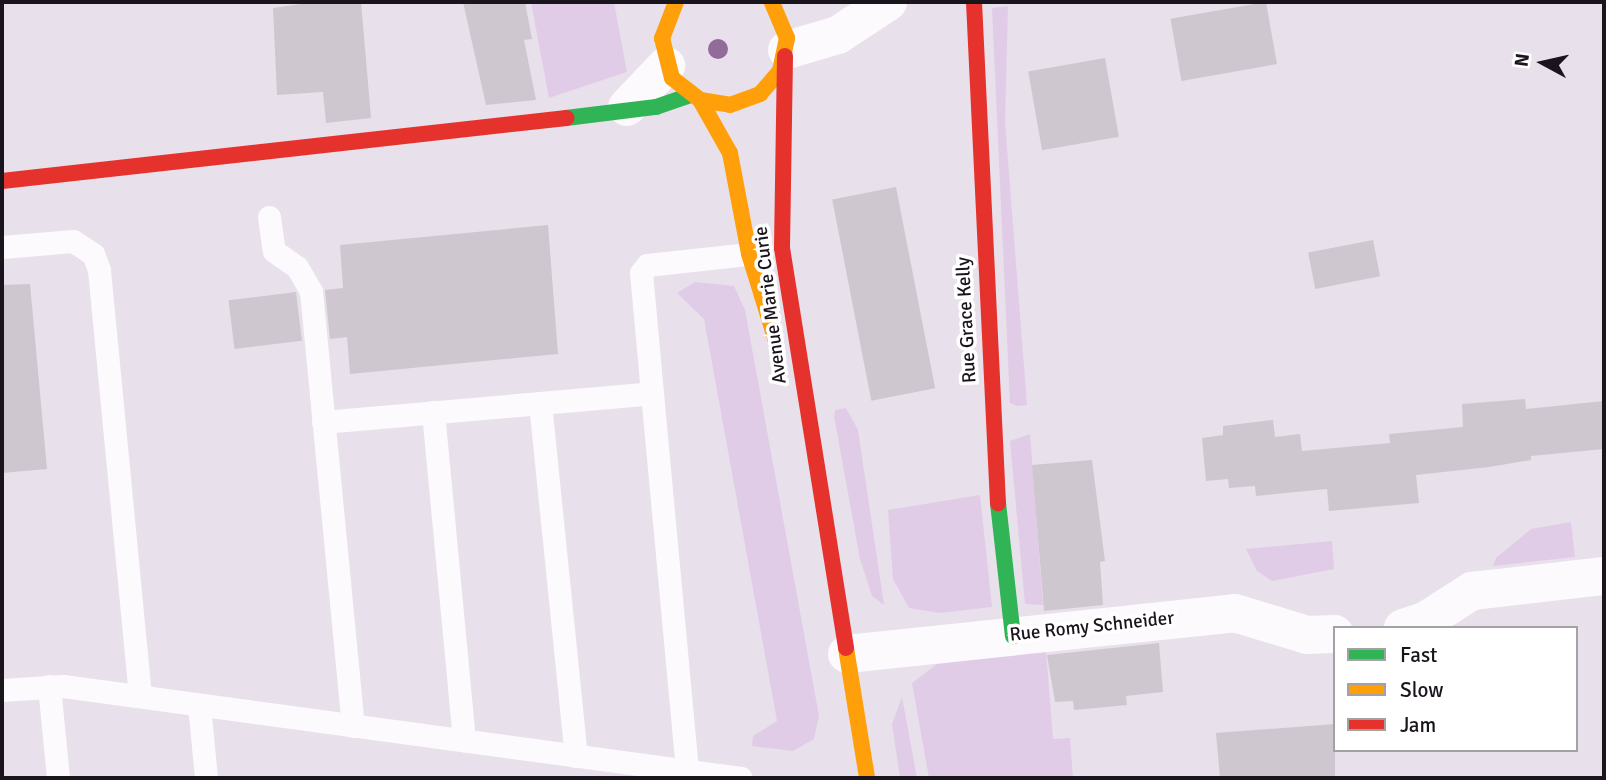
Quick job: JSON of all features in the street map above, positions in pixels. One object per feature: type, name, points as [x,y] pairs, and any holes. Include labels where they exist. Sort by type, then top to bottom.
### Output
[{"type":"main road","name":"Avenue Marie Curie","points":[[772,2],[785,27],[782,248],[813,464],[867,778]]},
{"type":"main road","name":"Rue Grace Kelly","points":[[974,2],[997,491],[1013,636]]},
{"type":"main road","points":[[666,66],[662,38],[672,5]]},
{"type":"main road","points":[[2,181],[560,119],[627,107],[656,107],[695,98],[730,105],[760,94],[772,84],[786,53]]},
{"type":"main road","name":"Avenue Marie Curie","points":[[666,66],[695,98],[730,153],[749,254],[813,464]]},
{"type":"street","points":[[786,53],[838,35],[888,2]]},
{"type":"street","points":[[627,107],[666,66]]},
{"type":"street","points":[[1408,626],[1424,621],[1472,591],[1604,576]]},
{"type":"street","name":"Rue Romy Schneider","points":[[847,654],[1236,613],[1307,635],[1333,635]]},
{"type":"lane","points":[[269,217],[274,251],[297,267],[311,291],[353,726]]},
{"type":"lane","points":[[2,247],[73,241],[93,254],[99,270],[140,696]]},
{"type":"lane","points":[[687,771],[641,272],[647,265],[749,254]]},
{"type":"lane","points":[[323,422],[652,393]]},
{"type":"lane","points":[[540,403],[576,756]]},
{"type":"lane","points":[[433,412],[464,741]]},
{"type":"lane","points":[[49,686],[58,778]]},
{"type":"lane","points":[[2,690],[49,686],[140,696],[741,778]]},
{"type":"lane","points":[[199,705],[206,778]]},
{"type":"shaded area","points":[[531,2],[614,2],[627,72],[549,98]]},
{"type":"shaded area","points":[[1008,6],[1005,122],[1027,405],[1017,406],[1010,403],[992,8]]},
{"type":"shaded area","points":[[695,282],[734,286],[745,310],[819,716],[814,739],[793,751],[752,746],[753,736],[777,721],[704,319],[677,293]]},
{"type":"shaded area","points":[[846,408],[858,430],[884,605],[872,596],[860,559],[834,416],[835,410]]},
{"type":"shaded area","points":[[1030,434],[1043,605],[1025,604],[1010,441]]},
{"type":"shaded area","points":[[980,495],[992,607],[940,613],[909,608],[893,579],[888,510]]},
{"type":"shaded area","points":[[1571,522],[1575,557],[1493,566],[1496,558],[1531,529]]},
{"type":"shaded area","points":[[1332,541],[1334,569],[1272,581],[1257,571],[1246,549]]},
{"type":"shaded area","points":[[1046,651],[1053,739],[1070,738],[1073,778],[929,778],[912,683],[937,664]]},
{"type":"shaded area","points":[[902,697],[917,778],[900,778],[892,724]]},
{"type":"building","points":[[315,2],[361,2],[371,118],[326,123],[323,92],[277,95],[273,8]]},
{"type":"building","points":[[463,2],[525,2],[532,39],[524,40],[536,100],[486,105]]},
{"type":"building","points":[[1266,2],[1277,64],[1181,81],[1170,19]]},
{"type":"building","points":[[1105,58],[1119,137],[1042,150],[1028,72]]},
{"type":"building","points":[[896,187],[935,388],[871,401],[832,199]]},
{"type":"building","points":[[548,225],[558,354],[350,374],[347,337],[330,339],[325,290],[343,288],[340,245]]},
{"type":"building","points":[[1373,240],[1380,276],[1315,289],[1308,253]]},
{"type":"building","points":[[30,284],[47,469],[2,473],[2,285]]},
{"type":"building","points":[[296,292],[302,341],[234,349],[229,300]]},
{"type":"building","points":[[1525,399],[1526,409],[1604,401],[1604,449],[1531,456],[1531,460],[1489,467],[1416,475],[1419,503],[1329,511],[1327,489],[1256,496],[1255,486],[1229,488],[1228,479],[1206,481],[1202,438],[1223,435],[1223,426],[1273,420],[1275,437],[1300,434],[1302,451],[1390,443],[1389,434],[1463,427],[1462,404]]},
{"type":"building","points":[[1092,460],[1105,561],[1100,562],[1103,605],[1044,611],[1032,465]]},
{"type":"building","points":[[1159,643],[1163,692],[1126,696],[1127,705],[1074,710],[1073,701],[1055,702],[1047,655]]},
{"type":"building","points":[[1333,724],[1335,778],[1220,778],[1216,733]]},
{"type":"traffic: fast","points":[[566,118],[656,107],[690,95]]},
{"type":"traffic: fast","points":[[998,503],[1013,636]]},
{"type":"traffic: slow","points":[[676,2],[662,38],[672,78],[700,100],[730,105],[760,94],[780,71],[787,38],[772,2]]},
{"type":"traffic: slow","points":[[700,100],[730,153],[749,254],[776,341]]},
{"type":"traffic: slow","points":[[846,648],[867,778]]},
{"type":"traffic: jam","points":[[974,2],[998,503]]},
{"type":"traffic: jam","points":[[785,56],[782,248],[846,648]]},
{"type":"traffic: jam","points":[[2,181],[566,118]]}]
